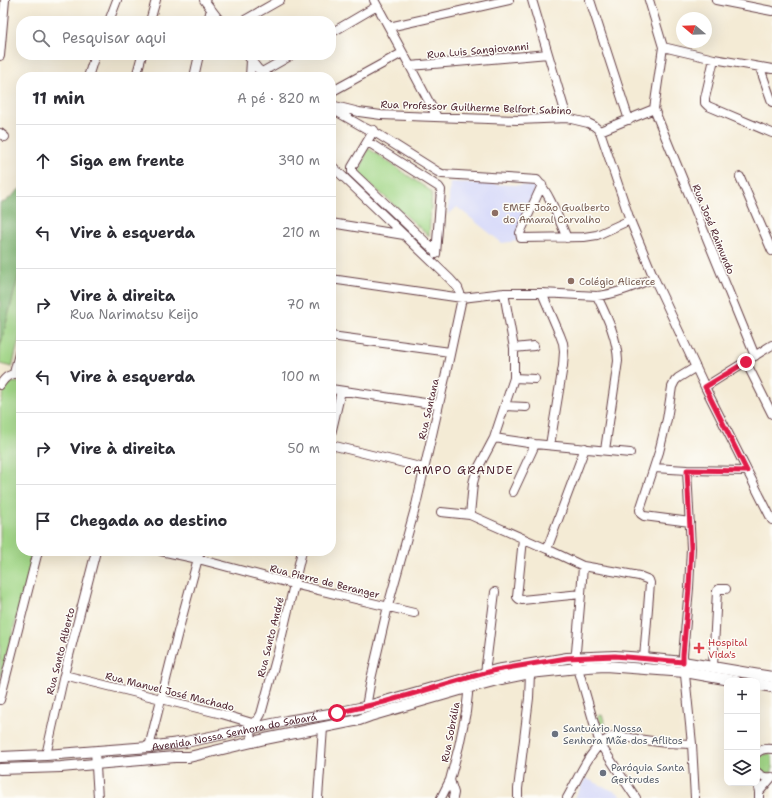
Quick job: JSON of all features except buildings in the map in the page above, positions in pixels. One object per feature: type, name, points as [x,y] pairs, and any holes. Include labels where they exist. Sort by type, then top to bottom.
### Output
[{"type":"main road","name":"Avenida Nossa Senhora do Sabará","points":[[0,769],[60,767],[190,757],[359,720],[501,679],[615,656],[713,666],[772,677]]},
{"type":"main road","name":"Avenida Nossa Senhora do Sabará","points":[[0,757],[96,752],[186,742],[251,726],[366,707],[485,673],[526,665],[576,663],[685,672],[724,679]]},
{"type":"main road","points":[[760,685],[772,687]]},
{"type":"main road","points":[[359,720],[364,715],[366,707]]},
{"type":"street","points":[[0,56],[6,0]]},
{"type":"street","points":[[111,16],[117,0]]},
{"type":"street","points":[[151,16],[156,0]]},
{"type":"street","points":[[204,0],[216,16]]},
{"type":"street","points":[[252,16],[280,0]]},
{"type":"street","points":[[389,27],[509,0]]},
{"type":"street","points":[[532,0],[567,118]]},
{"type":"street","points":[[590,0],[629,120]]},
{"type":"street","points":[[649,0],[663,47],[654,109],[600,131],[630,220],[654,278],[705,387],[772,520]]},
{"type":"street","points":[[716,0],[772,11]]},
{"type":"street","points":[[336,30],[375,3],[437,117]]},
{"type":"street","points":[[209,16],[211,9]]},
{"type":"street","points":[[663,47],[714,59],[772,69]]},
{"type":"street","points":[[336,89],[402,52]]},
{"type":"street","name":"Rua Luis Sangiovanni","points":[[410,66],[548,54]]},
{"type":"street","points":[[714,59],[704,98],[706,104],[772,133]]},
{"type":"street","points":[[90,72],[93,60]]},
{"type":"street","points":[[137,72],[141,60]]},
{"type":"street","points":[[195,72],[198,60]]},
{"type":"street","points":[[249,60],[250,72]]},
{"type":"street","points":[[251,60],[262,72]]},
{"type":"street","points":[[267,72],[285,60]]},
{"type":"street","points":[[760,68],[772,102]]},
{"type":"street","name":"Rua Professor Guilherme Belfort Sabino","points":[[336,108],[381,115],[518,120],[567,118],[588,123],[600,131]]},
{"type":"street","name":"Rua José Raimundo","points":[[654,109],[755,356]]},
{"type":"street","points":[[336,110],[374,131],[434,171],[442,174],[537,180],[542,185],[548,196],[567,238]]},
{"type":"street","points":[[358,112],[374,131]]},
{"type":"street","points":[[374,131],[352,167],[352,172],[436,252]]},
{"type":"street","points":[[368,142],[439,187],[441,190],[436,265]]},
{"type":"street","points":[[336,170],[454,283],[462,298]]},
{"type":"street","points":[[740,178],[772,251]]},
{"type":"street","points":[[542,185],[520,234],[520,237],[522,238],[567,238],[597,235],[630,220]]},
{"type":"street","points":[[336,224],[404,235]]},
{"type":"street","points":[[336,280],[462,298],[504,293],[542,293],[597,296],[617,292],[654,278]]},
{"type":"street","points":[[470,516],[473,483],[476,472],[494,438],[514,378],[514,348],[504,293]]},
{"type":"street","points":[[542,293],[560,335],[564,351],[563,366],[550,445]]},
{"type":"street","points":[[597,296],[607,318],[618,353],[604,450]]},
{"type":"street","name":"Rua Santana","points":[[366,707],[388,606],[416,505],[462,298]]},
{"type":"street","points":[[336,337],[450,352]]},
{"type":"street","points":[[705,387],[772,345]]},
{"type":"street","points":[[514,348],[534,346]]},
{"type":"street","points":[[746,362],[772,414]]},
{"type":"street","points":[[690,522],[644,516],[641,514],[640,510],[659,452],[675,382],[696,367]]},
{"type":"street","points":[[0,386],[6,377],[16,373]]},
{"type":"street","points":[[514,378],[535,378]]},
{"type":"street","points":[[336,390],[438,405]]},
{"type":"street","points":[[336,412],[341,391]]},
{"type":"street","points":[[505,406],[526,407]]},
{"type":"street","points":[[494,438],[535,444],[630,453]]},
{"type":"street","points":[[513,492],[535,444]]},
{"type":"street","points":[[336,446],[424,468]]},
{"type":"street","points":[[547,549],[585,448]]},
{"type":"street","points":[[654,468],[747,471]]},
{"type":"street","points":[[687,470],[691,548],[683,662],[692,744],[695,798]]},
{"type":"street","points":[[440,512],[470,516],[583,566],[639,576],[649,580],[644,658]]},
{"type":"street","points":[[523,539],[519,599],[522,600],[581,594]]},
{"type":"street","points":[[0,700],[37,556]]},
{"type":"street","name":"Rua Santo Alberto","points":[[46,755],[64,675],[95,556]]},
{"type":"street","points":[[149,747],[199,556]]},
{"type":"street","name":"Rua Pierre de Beranger","points":[[202,556],[293,584],[414,613]]},
{"type":"street","name":"Rua Santo André","points":[[251,726],[257,721],[261,714],[278,652],[301,556]]},
{"type":"street","points":[[583,566],[576,663],[600,744],[636,798]]},
{"type":"street","points":[[713,666],[717,591],[719,589],[726,589]]},
{"type":"street","points":[[485,673],[495,592]]},
{"type":"street","points":[[518,798],[529,698],[530,673]]},
{"type":"street","name":"Rua Manuel José Machado","points":[[64,675],[222,714],[251,726]]},
{"type":"street","name":"Rua Sobrália","points":[[442,798],[450,780],[459,746],[466,712],[468,694],[467,688]]},
{"type":"street","points":[[251,726],[252,743]]},
{"type":"street","points":[[318,798],[323,728]]},
{"type":"street","points":[[567,798],[594,750],[610,737],[616,736],[666,743],[692,744]]},
{"type":"street","points":[[760,751],[767,748],[772,749]]},
{"type":"street","points":[[96,752],[98,798]]},
{"type":"street","points":[[760,775],[764,777],[772,777]]},
{"type":"street","points":[[759,795],[772,777]]},
{"type":"street","name":"Rua Sobrália","points":[[450,780],[454,793],[453,798]]},
{"type":"shaded area","name":"EMEF João Gualberto do Amaral Carvalho","points":[[450,182],[537,186],[517,235],[517,241],[502,243],[457,207],[448,215]]},
{"type":"shaded area","points":[[585,778],[618,793],[623,798],[575,798]]},
{"type":"green space","points":[[368,148],[432,192],[429,236],[359,174]]},
{"type":"green space","points":[[16,192],[16,285],[0,347],[0,203],[5,202]]},
{"type":"green space","points":[[16,285],[16,351],[12,367],[0,364],[0,347]]},
{"type":"green space","points":[[13,382],[16,382],[16,556],[34,556],[0,679],[0,405],[6,386]]},
{"type":"green space","points":[[602,715],[608,731],[603,730],[598,716]]},
{"type":"green space","points":[[765,754],[770,754],[772,756],[772,773],[767,774],[760,771],[761,757]]},
{"type":"place","name":"EMEF João Gualberto do Amaral Carvalho","points":[[495,213]]},
{"type":"place","name":"Colégio Alicerce","points":[[571,281]]},
{"type":"place","name":"Hospital Vida's","points":[[699,648]]},
{"type":"place","name":"Santuário Nossa Senhora Mãe dos Aflitos","points":[[555,734]]},
{"type":"place","name":"Paróquia Santa Gertrudes","points":[[603,773]]},
{"type":"district","name":"CAMPO GRANDE","points":[[459,470]]},
{"type":"route","points":[[337,713],[366,707],[496,670],[567,658],[615,656],[683,662],[691,548],[687,470],[747,471],[705,387],[746,362]]}]
